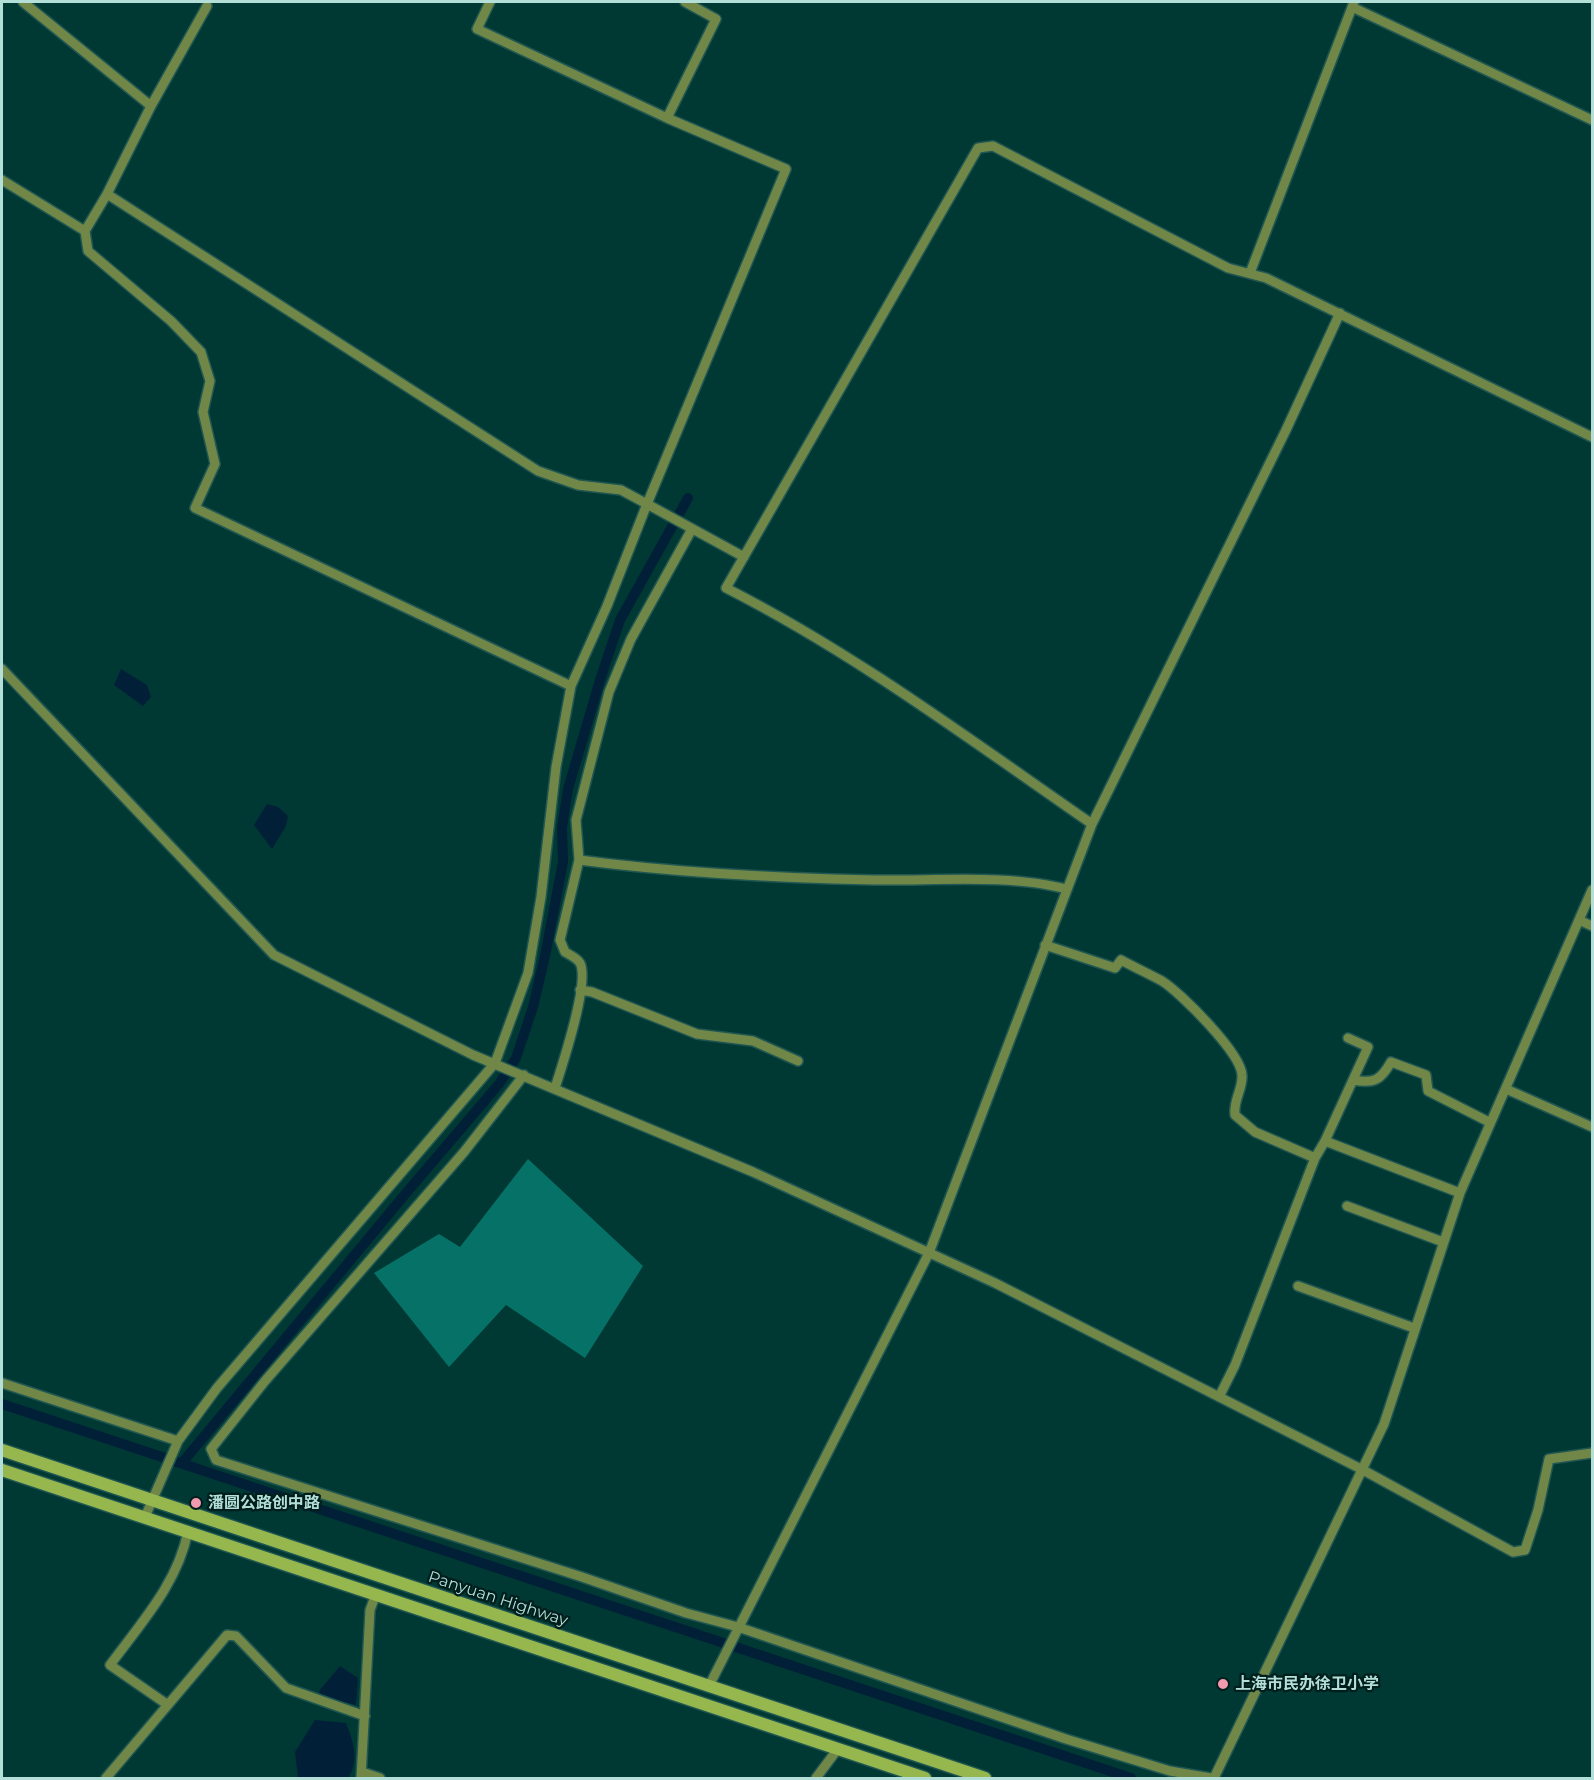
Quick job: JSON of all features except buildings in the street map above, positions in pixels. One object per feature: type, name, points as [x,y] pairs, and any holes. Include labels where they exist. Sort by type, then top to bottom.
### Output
[{"type":"main road","name":"Panyuan Highway","points":[[2,1450],[985,1779]]},
{"type":"main road","name":"Panyuan Highway","points":[[2,1470],[925,1779]]},
{"type":"street","points":[[23,2],[151,106]]},
{"type":"street","points":[[145,1517],[178,1441],[217,1388],[497,1064],[528,973],[556,767],[571,686],[607,606],[786,169],[667,118],[477,29],[490,2]]},
{"type":"street","points":[[667,118],[716,19],[685,2]]},
{"type":"street","points":[[1250,273],[1353,4],[1593,120]]},
{"type":"street","points":[[207,6],[85,231],[88,250],[171,321],[201,352],[210,381],[203,412],[215,464],[195,508],[571,686]]},
{"type":"street","points":[[1092,824],[846,656],[779,615],[726,588],[978,148],[993,146],[1228,267],[1266,278],[1593,437]]},
{"type":"street","points":[[2,180],[85,231]]},
{"type":"street","points":[[107,194],[537,471],[578,485],[621,490],[744,557]]},
{"type":"street","points":[[709,1686],[929,1253],[1092,824],[1287,430],[1340,313]]},
{"type":"street","points":[[555,1088],[574,1023],[580,990],[581,965],[565,952],[560,940],[579,860],[576,820],[609,692],[631,639],[692,529]]},
{"type":"street","points":[[2,669],[274,955],[497,1064],[753,1172],[929,1253],[1363,1470],[1513,1552],[1520,1553],[1525,1550],[1535,1520],[1549,1459],[1593,1453]]},
{"type":"street","points":[[579,860],[657,870],[785,878],[1022,882],[1066,889]]},
{"type":"street","points":[[523,1074],[464,1152],[265,1381],[211,1449],[216,1460],[582,1577],[1066,1739],[1170,1771],[1213,1779],[1384,1424],[1460,1193],[1489,1122],[1506,1089],[1593,890]]},
{"type":"street","points":[[1579,920],[1593,926]]},
{"type":"street","points":[[1045,945],[1115,968],[1121,960],[1164,982],[1208,1024],[1239,1062],[1242,1085],[1234,1104],[1235,1115],[1255,1132],[1315,1158]]},
{"type":"street","points":[[580,990],[697,1034],[753,1041],[798,1061]]},
{"type":"street","points":[[1219,1397],[1235,1365],[1315,1158],[1368,1047],[1348,1038]]},
{"type":"street","points":[[1353,1080],[1374,1082],[1382,1078],[1391,1062],[1426,1075],[1428,1091],[1489,1122]]},
{"type":"street","points":[[1506,1089],[1593,1127]]},
{"type":"street","points":[[1325,1141],[1460,1193]]},
{"type":"street","points":[[1347,1206],[1443,1242]]},
{"type":"street","points":[[1298,1286],[1414,1328]]},
{"type":"street","points":[[2,1383],[178,1441]]},
{"type":"street","points":[[168,1704],[110,1665],[170,1580],[183,1557],[188,1531]]},
{"type":"street","points":[[376,1594],[370,1610],[362,1775],[380,1779]]},
{"type":"street","points":[[105,1779],[227,1635],[236,1636],[286,1688],[365,1716]]},
{"type":"street","points":[[816,1779],[837,1750]]},
{"type":"green space","points":[[528,1159],[643,1266],[585,1358],[506,1305],[449,1367],[374,1273],[439,1234],[460,1247]]},
{"type":"water","points":[[121,669],[147,685],[151,697],[143,706],[114,685]]},
{"type":"water","points":[[267,804],[278,807],[288,816],[286,826],[272,849],[254,825]]},
{"type":"water","points":[[340,1666],[358,1678],[356,1705],[320,1696],[319,1691]]},
{"type":"water","points":[[315,1720],[346,1723],[353,1744],[354,1758],[354,1765],[348,1778],[298,1778],[295,1752]]},
{"type":"waterway","points":[[182,1463],[499,1084],[516,1058],[533,1007],[545,956],[563,862],[562,828],[568,789],[600,680],[620,620],[688,498]]},
{"type":"waterway","points":[[2,1404],[1131,1778]]},
{"type":"place","name":"潘圆公路创中路","points":[[196,1503]]},
{"type":"place","name":"上海市民办徐卫小学","points":[[1223,1684]]}]
